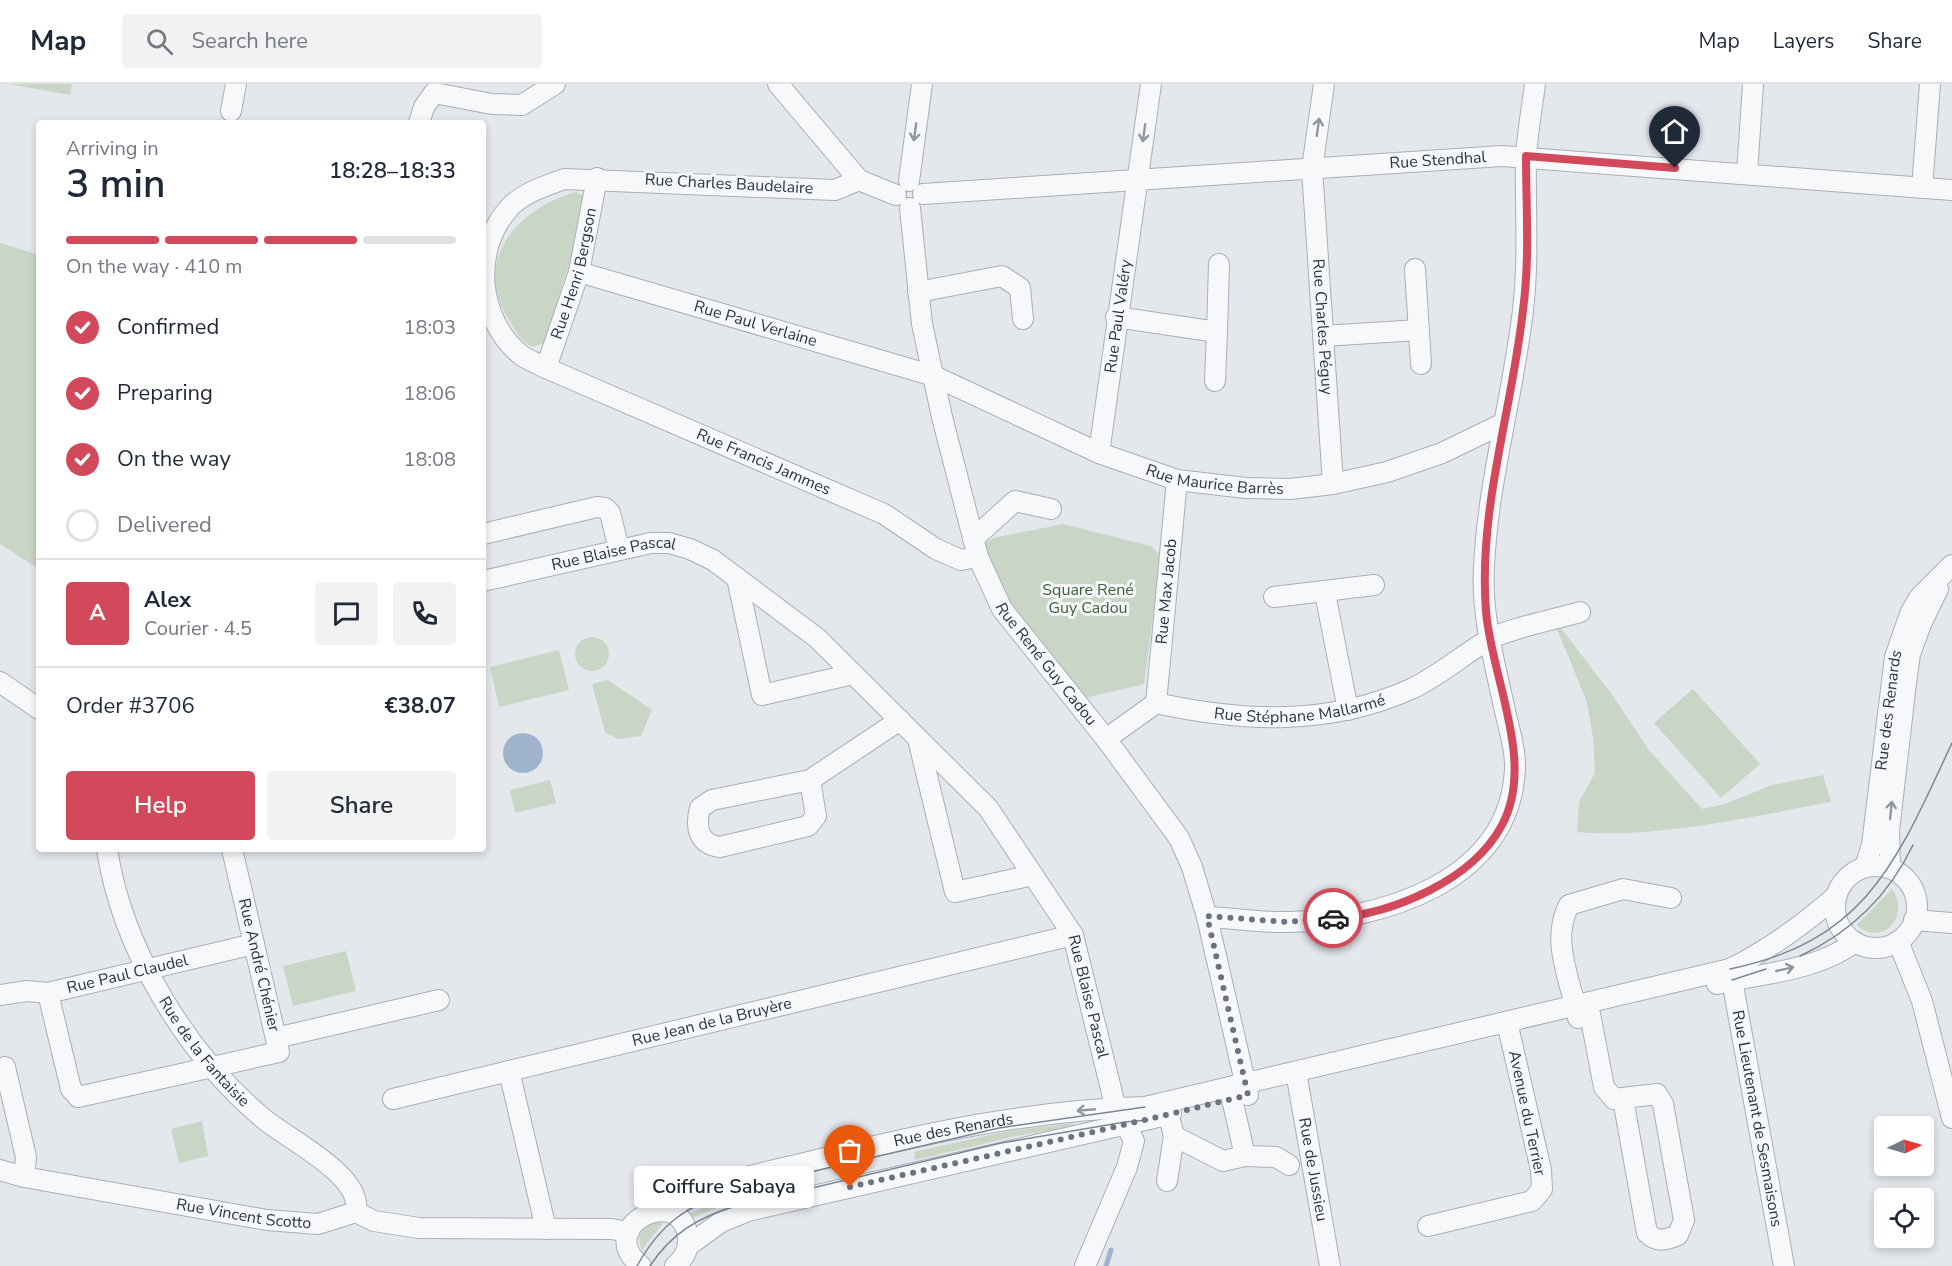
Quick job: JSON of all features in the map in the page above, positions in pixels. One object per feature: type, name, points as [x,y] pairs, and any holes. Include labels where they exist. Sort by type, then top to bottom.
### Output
[{"type":"street","points":[[231,111],[236,84]]},
{"type":"street","points":[[420,120],[424,107],[434,93],[492,104],[522,105],[555,84]]},
{"type":"street","points":[[778,84],[860,180],[910,195]]},
{"type":"street","name":"Rue René Guy Cadou","points":[[922,84],[910,195],[918,292],[934,376],[976,548],[1002,609],[1106,739],[1179,838],[1192,867],[1207,916],[1242,1093],[1245,1156]]},
{"type":"street","name":"Rue Paul Valéry","points":[[1099,453],[1150,84]]},
{"type":"street","name":"Rue Charles Péguy","points":[[1324,84],[1312,169],[1333,484]]},
{"type":"street","points":[[1207,916],[1286,922],[1344,918],[1398,904],[1434,889],[1467,865],[1486,847],[1503,824],[1516,768],[1490,639],[1484,568],[1492,486],[1524,310],[1527,263],[1526,156],[1535,84]]},
{"type":"street","points":[[1747,174],[1753,84]]},
{"type":"street","points":[[1922,188],[1930,84]]},
{"type":"street","name":"Rue Stendhal","points":[[910,195],[1526,156],[1952,190]]},
{"type":"street","name":"Rue Charles Baudelaire","points":[[486,257],[492,235],[511,207],[532,191],[564,179],[597,178],[835,189],[860,180]]},
{"type":"street","name":"Rue Henri Bergson","points":[[546,368],[579,272],[597,178]]},
{"type":"street","points":[[1215,381],[1219,264]]},
{"type":"street","points":[[1415,269],[1422,364]]},
{"type":"street","name":"Rue Paul Verlaine","points":[[579,272],[934,376]]},
{"type":"street","points":[[918,292],[1002,276],[1020,288],[1023,319]]},
{"type":"street","name":"Rue Charles Baudelaire","points":[[486,290],[493,320],[522,356],[546,368]]},
{"type":"street","points":[[1116,317],[1217,332]]},
{"type":"street","points":[[1323,336],[1419,330]]},
{"type":"street","name":"Rue Francis Jammes","points":[[546,368],[884,514],[936,549],[961,560],[976,548]]},
{"type":"street","name":"Rue Maurice Barrès","points":[[934,376],[1099,453],[1177,480],[1246,488],[1290,489],[1333,484],[1387,472],[1442,453],[1504,423]]},
{"type":"street","name":"Rue Max Jacob","points":[[1156,703],[1177,480]]},
{"type":"street","points":[[976,548],[1015,501],[1051,509]]},
{"type":"street","points":[[486,533],[597,507],[605,508],[610,513],[619,549]]},
{"type":"street","name":"Rue Blaise Pascal","points":[[486,580],[651,543],[669,543],[701,553],[817,638],[988,808],[1073,935],[1122,1117],[1134,1141],[1132,1154],[1085,1266]]},
{"type":"street","name":"Rue des Renards","points":[[1865,867],[1872,845],[1895,657],[1910,614],[1919,598],[1950,567]]},
{"type":"street","name":"Rue des Renards","points":[[1890,868],[1889,831],[1910,654],[1921,624],[1950,567]]},
{"type":"street","points":[[737,578],[762,695],[853,674]]},
{"type":"street","points":[[1274,597],[1325,593],[1374,585]]},
{"type":"street","points":[[1325,593],[1348,710]]},
{"type":"street","name":"Rue Stéphane Mallarmé","points":[[1156,703],[1202,713],[1258,719],[1300,717],[1348,710],[1411,689],[1445,671],[1490,639],[1580,612]]},
{"type":"street","points":[[0,682],[36,708]]},
{"type":"street","points":[[1106,739],[1156,703]]},
{"type":"street","points":[[810,780],[816,816],[808,826],[720,847],[708,845],[700,838],[696,820],[700,808],[712,800],[810,780],[900,720]]},
{"type":"street","name":"Rue Blaise Pascal","points":[[918,739],[955,892],[1033,874]]},
{"type":"street","name":"Rue de la Fantaisie","points":[[108,852],[126,917],[146,970],[179,1024],[214,1068],[262,1118],[340,1174],[356,1196],[356,1212]]},
{"type":"street","name":"Rue André Chénier","points":[[214,1068],[279,1052],[233,852]]},
{"type":"street","points":[[1731,975],[1815,917],[1836,896],[1847,878],[1865,867],[1890,868],[1904,878],[1913,891],[1916,905],[1914,920],[1898,941],[1876,947],[1855,942],[1839,923],[1835,910],[1836,896]]},
{"type":"street","points":[[1623,1099],[1647,1233],[1653,1239],[1664,1240],[1678,1235],[1684,1220],[1663,1104],[1657,1094],[1614,1099],[1604,1087],[1561,946],[1565,913],[1569,905],[1623,890],[1671,897]]},
{"type":"street","points":[[1914,920],[1952,923]]},
{"type":"street","name":"Rue Jean de la Bruyère","points":[[393,1099],[1073,935]]},
{"type":"street","points":[[1898,941],[1922,1001],[1952,1118]]},
{"type":"street","points":[[1147,1114],[1168,1115],[1297,1078],[1581,1013],[1731,975],[1809,964],[1855,942]]},
{"type":"street","name":"Rue Paul Claudel","points":[[0,995],[27,991],[48,993],[255,944]]},
{"type":"street","name":"Rue Lieutenant de Sesmaisons","points":[[1731,975],[1784,1266]]},
{"type":"street","points":[[48,993],[72,1089],[78,1097],[214,1068]]},
{"type":"street","points":[[276,1038],[439,1000]]},
{"type":"street","name":"Avenue du Terrier","points":[[1428,1226],[1532,1201],[1542,1189],[1542,1170],[1509,1028]]},
{"type":"street","points":[[5,1067],[26,1158],[24,1177]]},
{"type":"street","points":[[509,1071],[546,1230]]},
{"type":"street","name":"Rue de Jussieu","points":[[1297,1078],[1330,1266]]},
{"type":"street","points":[[1147,1114],[1242,1093]]},
{"type":"street","name":"Rue des Renards","points":[[629,1232],[642,1215],[664,1211],[686,1196],[711,1186],[987,1121],[1122,1117],[1147,1114]]},
{"type":"street","points":[[1167,1180],[1174,1136],[1168,1115]]},
{"type":"street","name":"Rue des Renards","points":[[688,1246],[721,1222],[748,1211],[1002,1151],[1122,1117]]},
{"type":"street","points":[[1174,1136],[1223,1161],[1245,1156],[1276,1156],[1289,1166]]},
{"type":"street","name":"Rue Vincent Scotto","points":[[0,1170],[24,1177],[267,1220],[318,1224],[356,1212]]},
{"type":"street","points":[[664,1211],[675,1216],[684,1225],[688,1246],[685,1254],[675,1266]]},
{"type":"street","points":[[356,1212],[374,1221],[419,1228],[611,1229],[629,1232],[628,1247],[636,1264]]},
{"type":"green space","points":[[9,84],[72,84],[70,95]]},
{"type":"green space","points":[[576,192],[584,196],[574,249],[544,343],[533,347],[516,332],[498,298],[495,277],[498,257],[506,240],[519,224],[536,210]]},
{"type":"green space","points":[[0,243],[36,254],[36,567],[0,544]]},
{"type":"green space","name":"Square René Guy Cadou","points":[[1063,524],[1151,546],[1161,556],[1144,684],[1085,698],[994,592],[982,546],[993,538]]},
{"type":"green space","points":[[1560,627],[1613,696],[1649,750],[1702,809],[1725,804],[1772,785],[1823,775],[1831,802],[1671,829],[1639,832],[1577,832],[1579,802],[1595,773],[1593,738],[1587,702],[1557,629]]},
{"type":"green space","points":[[592,637],[604,642],[609,654],[604,666],[592,671],[580,666],[575,654],[580,642]]},
{"type":"green space","points":[[559,650],[569,690],[499,707],[490,667]]},
{"type":"green space","points":[[608,680],[652,710],[641,736],[618,739],[605,732],[592,684]]},
{"type":"green space","points":[[1693,689],[1760,764],[1721,798],[1654,723]]},
{"type":"green space","points":[[550,780],[556,803],[515,813],[510,790]]},
{"type":"green space","points":[[1892,889],[1897,899],[1898,909],[1891,926],[1876,933],[1866,931],[1857,925]]},
{"type":"green space","points":[[346,951],[356,991],[293,1006],[283,966]]},
{"type":"green space","points":[[202,1121],[208,1156],[179,1163],[171,1129]]},
{"type":"green space","points":[[1073,1123],[1074,1127],[1016,1136],[915,1160],[914,1152],[1003,1132]]},
{"type":"green space","points":[[725,1197],[726,1204],[690,1219],[687,1215]]},
{"type":"green space","points":[[657,1222],[663,1223],[642,1250],[639,1240],[642,1232]]},
{"type":"water","points":[[523,733],[531,734],[537,739],[542,745],[542,761],[537,767],[531,772],[523,773],[515,772],[509,767],[504,761],[503,753],[504,745],[509,739],[515,734]]},
{"type":"waterway","points":[[1106,1266],[1111,1250]]},
{"type":"tram line","points":[[1730,969],[1777,956],[1815,938],[1847,916],[1872,889],[1894,858],[1914,823],[1952,743]]},
{"type":"tram line","points":[[1800,956],[1835,936],[1866,911],[1892,880],[1913,845]]},
{"type":"tram line","points":[[1732,980],[1766,969]]},
{"type":"tram line","points":[[637,1266],[656,1238],[677,1218],[702,1203],[733,1190],[999,1128],[1145,1107]]},
{"type":"tram line","points":[[650,1266],[676,1236],[696,1222],[733,1207],[1001,1143],[1148,1120]]},
{"type":"way so far","points":[[850,1187],[1002,1151],[1127,1126],[1248,1095],[1207,916],[1286,922],[1333,918]]},
{"type":"place","name":"Coiffure Sabaya","points":[[850,1187]]},
{"type":"route","points":[[1333,918],[1344,918],[1398,904],[1434,889],[1467,865],[1486,847],[1503,824],[1511,797],[1516,768],[1490,639],[1484,568],[1492,486],[1524,310],[1527,263],[1526,156],[1675,168]]}]
